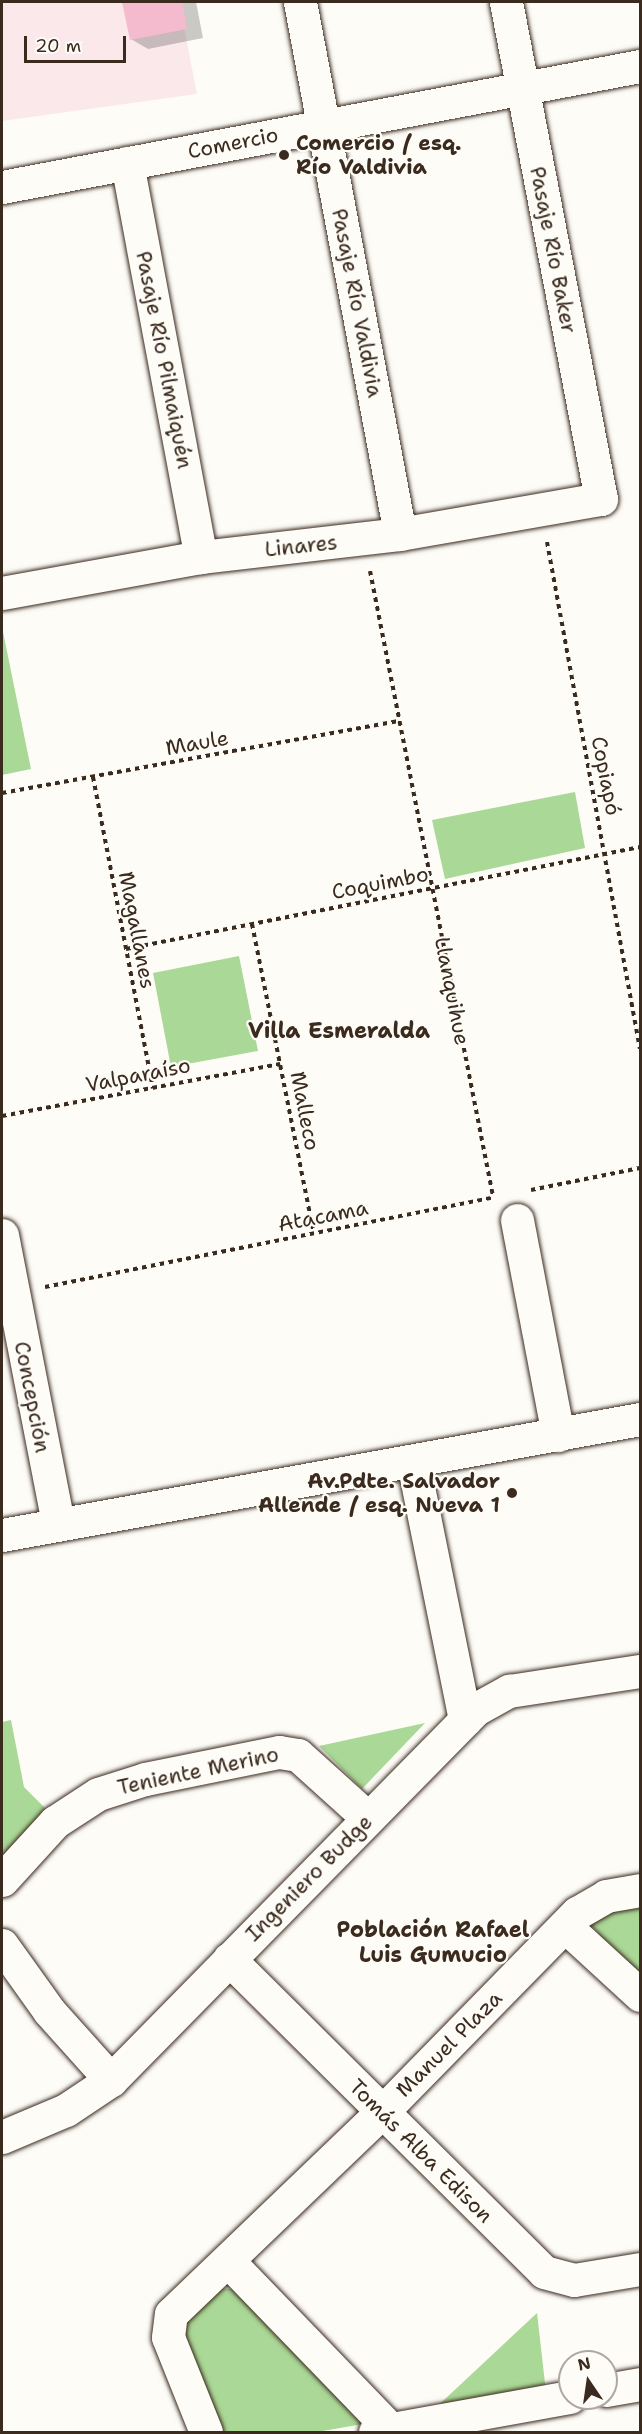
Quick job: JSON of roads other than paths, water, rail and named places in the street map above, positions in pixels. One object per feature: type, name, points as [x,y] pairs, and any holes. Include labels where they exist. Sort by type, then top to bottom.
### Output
[{"type":"street","name":"Pasaje Río Valdivia","points":[[300,2],[400,534]]},
{"type":"street","name":"Pasaje Río Baker","points":[[506,2],[601,499]]},
{"type":"street","name":"Comercio","points":[[2,187],[640,66]]},
{"type":"street","name":"Pasaje Río Pilmaiquén","points":[[127,163],[201,557]]},
{"type":"street","name":"Linares","points":[[2,593],[201,557],[400,534],[601,499]]},
{"type":"street","points":[[516,1202],[558,1435]]},
{"type":"street","name":"Concepción","points":[[2,1235],[58,1523]]},
{"type":"street","points":[[4,1533],[640,1421]]},
{"type":"street","points":[[413,1462],[465,1720]]},
{"type":"street","name":"Ingeniero Budge","points":[[2,2137],[66,2110],[111,2080],[465,1720],[490,1699],[509,1691],[640,1671]]},
{"type":"street","name":"Teniente Merino","points":[[2,1880],[56,1822],[98,1794],[145,1779],[279,1752],[298,1755],[368,1818]]},
{"type":"street","name":"Manuel Plaza","points":[[206,2433],[168,2337],[167,2321],[382,2112],[565,1926],[593,1902],[640,1890]]},
{"type":"street","points":[[565,1926],[640,1995]]},
{"type":"street","points":[[2,1945],[49,2011],[111,2080]]},
{"type":"street","name":"Tomás Alba Edison","points":[[229,1959],[544,2272],[574,2280],[640,2269]]},
{"type":"street","points":[[229,2262],[383,2431],[558,2399]]},
{"type":"street","points":[[618,2388],[640,2384]]},
{"type":"place","name":"Comercio / esq. Río Valdivia","points":[[284,155]]},
{"type":"place","name":"Av.Pdte. Salvador Allende / esq. Nueva 1","points":[[512,1493]]},
{"type":"district","name":"Villa Esmeralda","points":[[339,1031]]},
{"type":"district","name":"Población Rafael Luis Gumucio","points":[[433,1942]]}]
